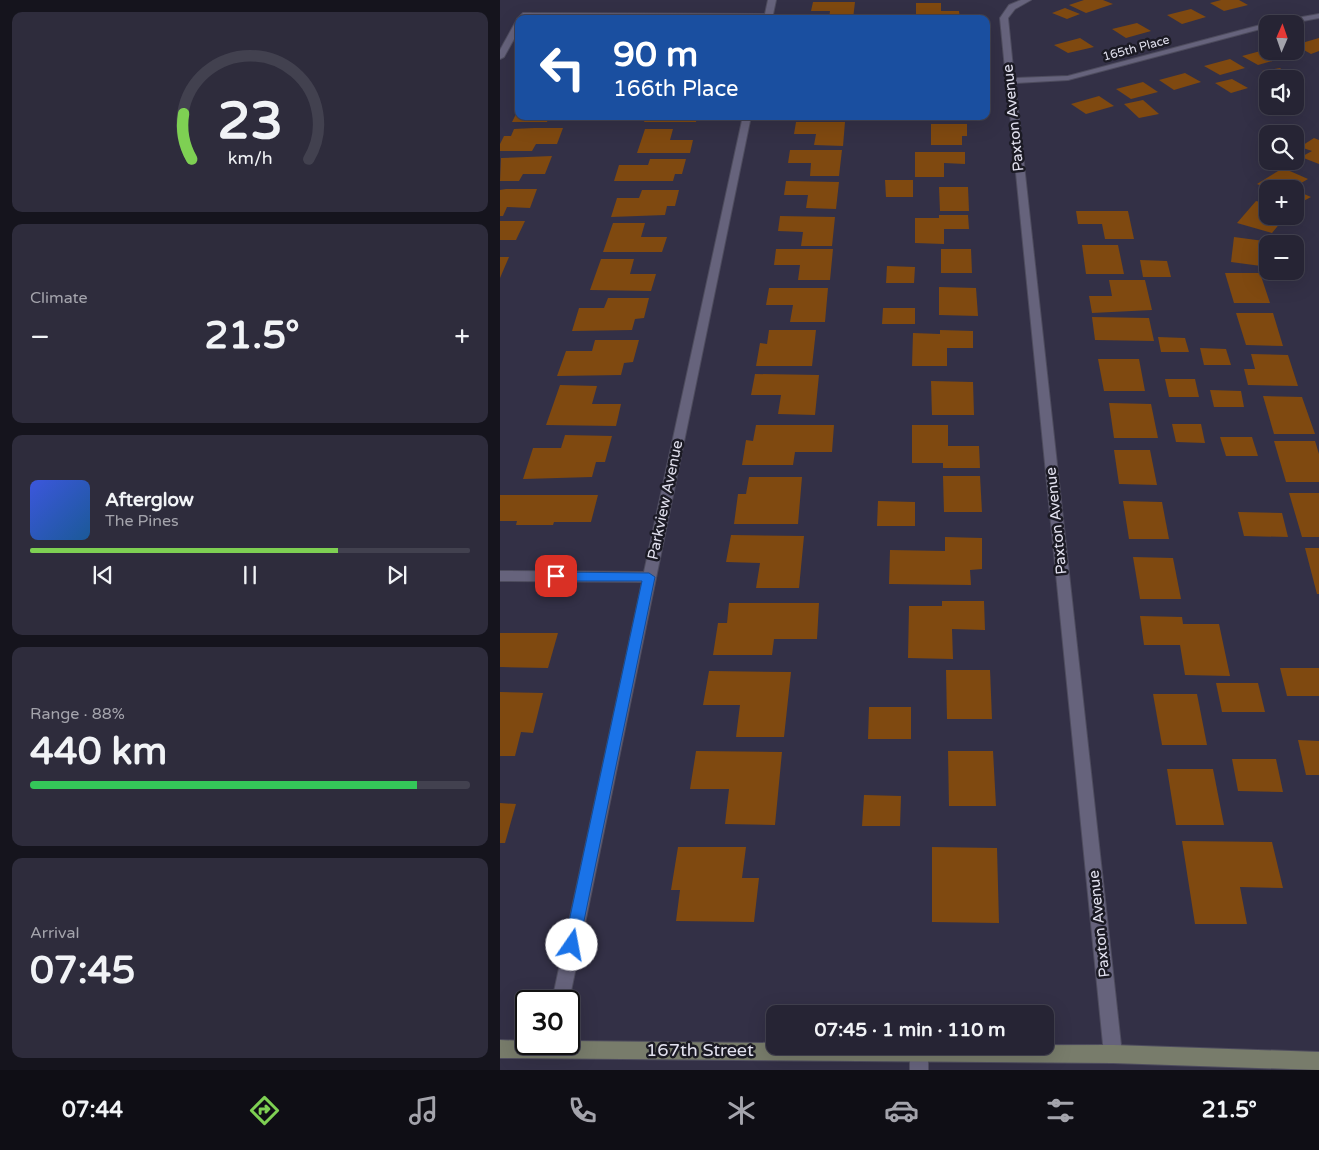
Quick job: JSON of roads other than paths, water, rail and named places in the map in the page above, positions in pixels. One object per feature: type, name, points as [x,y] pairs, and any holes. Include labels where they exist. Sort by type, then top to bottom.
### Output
[{"type":"street","points":[[768,15],[772,0]]},
{"type":"street","name":"Paxton Avenue","points":[[1027,0],[1012,7],[1004,18],[1009,82],[1113,1054]]},
{"type":"street","points":[[1304,19],[1319,16]]},
{"type":"street","name":"165th Place","points":[[1009,82],[1068,78],[1259,27]]},
{"type":"street","points":[[500,57],[515,30]]},
{"type":"street","name":"Parkview Avenue","points":[[562,990],[746,120]]},
{"type":"street","points":[[500,576],[649,577]]},
{"type":"street","name":"167th Street","points":[[580,1047],[766,1050]]},
{"type":"street","name":"167th Street","points":[[500,1049],[515,1048]]},
{"type":"street","name":"167th Street","points":[[1054,1053],[1319,1061]]},
{"type":"street","points":[[919,1055],[919,1070]]}]
